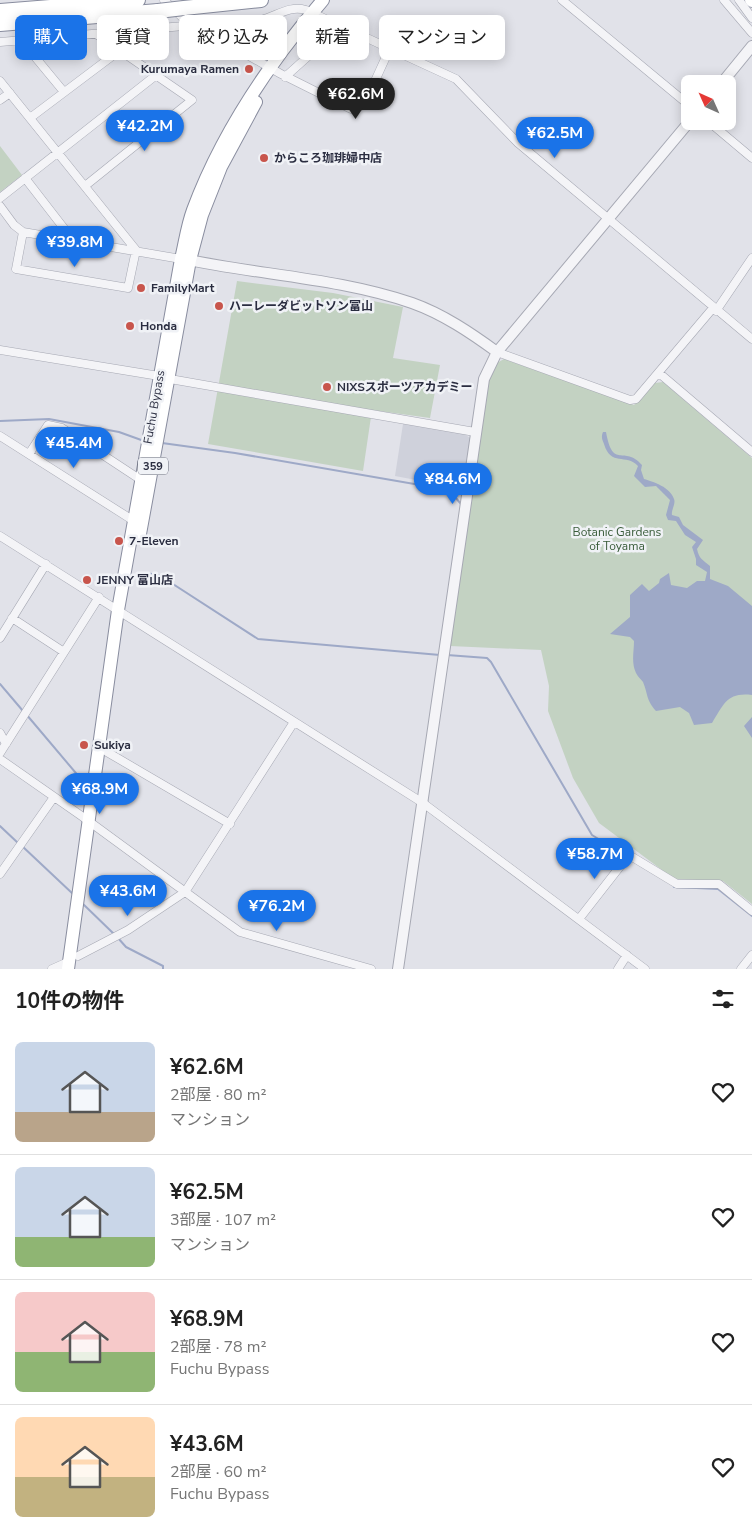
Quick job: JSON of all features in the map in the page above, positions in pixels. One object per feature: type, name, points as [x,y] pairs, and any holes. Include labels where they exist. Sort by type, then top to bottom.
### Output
[{"type":"highway","points":[[0,12],[138,0]]},
{"type":"highway","points":[[0,24],[161,5],[184,8],[262,0]]},
{"type":"highway","name":"Fuchu Bypass","points":[[93,824],[107,752],[122,612],[185,259],[221,167],[276,71],[323,0]]},
{"type":"highway","name":"Fuchu Bypass","points":[[315,14],[332,0]]},
{"type":"highway","name":"Fuchu Bypass","points":[[73,964],[134,521],[141,480],[165,378]]},
{"type":"street","points":[[562,0],[681,99]]},
{"type":"street","points":[[724,0],[752,32]]},
{"type":"street","points":[[739,0],[752,18]]},
{"type":"street","points":[[161,5],[179,16]]},
{"type":"street","points":[[272,15],[285,10],[299,8],[315,14]]},
{"type":"street","points":[[87,35],[179,26]]},
{"type":"street","points":[[0,42],[15,41]]},
{"type":"street","points":[[728,75],[752,46]]},
{"type":"street","points":[[276,71],[297,57]]},
{"type":"street","points":[[38,60],[64,92]]},
{"type":"street","points":[[30,118],[107,60]]},
{"type":"street","points":[[84,186],[192,100],[132,60]]},
{"type":"street","points":[[257,60],[351,109],[357,109],[364,105],[385,60]]},
{"type":"street","points":[[416,60],[456,79],[518,143],[714,310],[752,339]]},
{"type":"street","points":[[0,198],[155,76]]},
{"type":"street","points":[[0,81],[136,250]]},
{"type":"street","points":[[0,100],[10,92]]},
{"type":"street","points":[[398,969],[484,379],[497,352],[682,130]]},
{"type":"street","points":[[719,130],[752,158]]},
{"type":"street","points":[[25,178],[73,240]]},
{"type":"street","points":[[0,206],[14,225],[24,232],[352,287],[413,303],[465,329],[497,352],[630,400],[636,399],[714,310],[752,258]]},
{"type":"street","points":[[24,232],[16,269],[128,288],[136,250]]},
{"type":"street","points":[[0,350],[475,432]]},
{"type":"street","points":[[658,373],[752,452]]},
{"type":"street","points":[[29,454],[48,425],[55,426],[62,428],[141,480]]},
{"type":"street","points":[[0,436],[134,521]]},
{"type":"street","points":[[0,536],[423,803],[645,969]]},
{"type":"street","points":[[0,638],[46,564]]},
{"type":"street","points":[[0,753],[99,597]]},
{"type":"street","points":[[12,618],[64,652]]},
{"type":"street","points":[[52,969],[73,964],[185,892],[294,722]]},
{"type":"street","points":[[0,734],[6,744]]},
{"type":"street","points":[[107,752],[230,824]]},
{"type":"street","points":[[0,759],[93,824],[240,932],[371,969]]},
{"type":"street","points":[[0,874],[54,797]]},
{"type":"street","points":[[579,919],[629,855],[677,884],[719,884],[752,911]]},
{"type":"street","points":[[618,969],[627,955]]},
{"type":"street","points":[[741,969],[752,955]]},
{"type":"shaded area","points":[[403,424],[461,431],[471,439],[464,489],[395,476]]},
{"type":"green space","points":[[0,146],[22,175],[0,192]]},
{"type":"green space","name":"NIXSスポーツアカデミー","points":[[237,281],[333,293],[403,307],[393,358],[440,365],[430,418],[372,410],[363,471],[208,444]]},
{"type":"green space","name":"Botanic Gardens of Toyama","points":[[504,359],[634,405],[655,383],[663,382],[752,458],[752,904],[723,881],[674,879],[599,823],[573,778],[548,711],[549,686],[541,650],[450,646],[488,380],[495,364]]},
{"type":"water","points":[[603,432],[606,432],[612,451],[616,454],[636,459],[642,465],[641,470],[644,479],[661,486],[672,495],[674,505],[672,515],[679,517],[683,525],[703,540],[697,549],[703,561],[710,566],[710,579],[728,586],[752,606],[752,695],[737,695],[727,701],[712,723],[694,725],[689,713],[680,707],[656,711],[649,700],[643,682],[634,669],[634,641],[630,637],[610,634],[630,617],[630,595],[642,584],[649,591],[659,583],[660,579],[669,573],[671,585],[687,588],[697,581],[705,581],[707,572],[696,565],[692,547],[696,542],[685,535],[676,521],[668,520],[666,515],[670,500],[656,486],[645,487],[634,476],[638,466],[633,462],[615,458],[607,451],[602,437]]},
{"type":"water","points":[[752,717],[752,738],[744,726]]},
{"type":"waterway","points":[[0,421],[49,419],[119,432],[144,441]]},
{"type":"waterway","points":[[162,443],[235,453],[449,490],[461,504]]},
{"type":"waterway","points":[[145,573],[159,575],[258,639],[440,655]]},
{"type":"waterway","points":[[447,655],[487,658],[491,662],[592,835],[626,856]]},
{"type":"waterway","points":[[0,684],[23,711]]},
{"type":"waterway","points":[[26,714],[86,785]]},
{"type":"waterway","points":[[0,826],[18,843]]},
{"type":"waterway","points":[[22,846],[73,894]]},
{"type":"waterway","points":[[674,887],[718,889],[752,916]]},
{"type":"waterway","points":[[82,903],[114,934]]},
{"type":"waterway","points":[[118,938],[126,947],[163,966],[163,969]]},
{"type":"place","name":"Kurumaya Ramen","points":[[249,69]]},
{"type":"place","name":"からころ珈琲婦中店","points":[[264,158]]},
{"type":"place","name":"FamilyMart","points":[[141,288]]},
{"type":"place","name":"ハーレーダビットソン富山","points":[[219,306]]},
{"type":"place","name":"Honda","points":[[130,326]]},
{"type":"place","name":"NIXSスポーツアカデミー","points":[[327,387]]},
{"type":"place","name":"7-Eleven","points":[[119,541]]},
{"type":"place","name":"JENNY 富山店","points":[[87,580]]},
{"type":"place","name":"Sukiya","points":[[84,745]]}]
